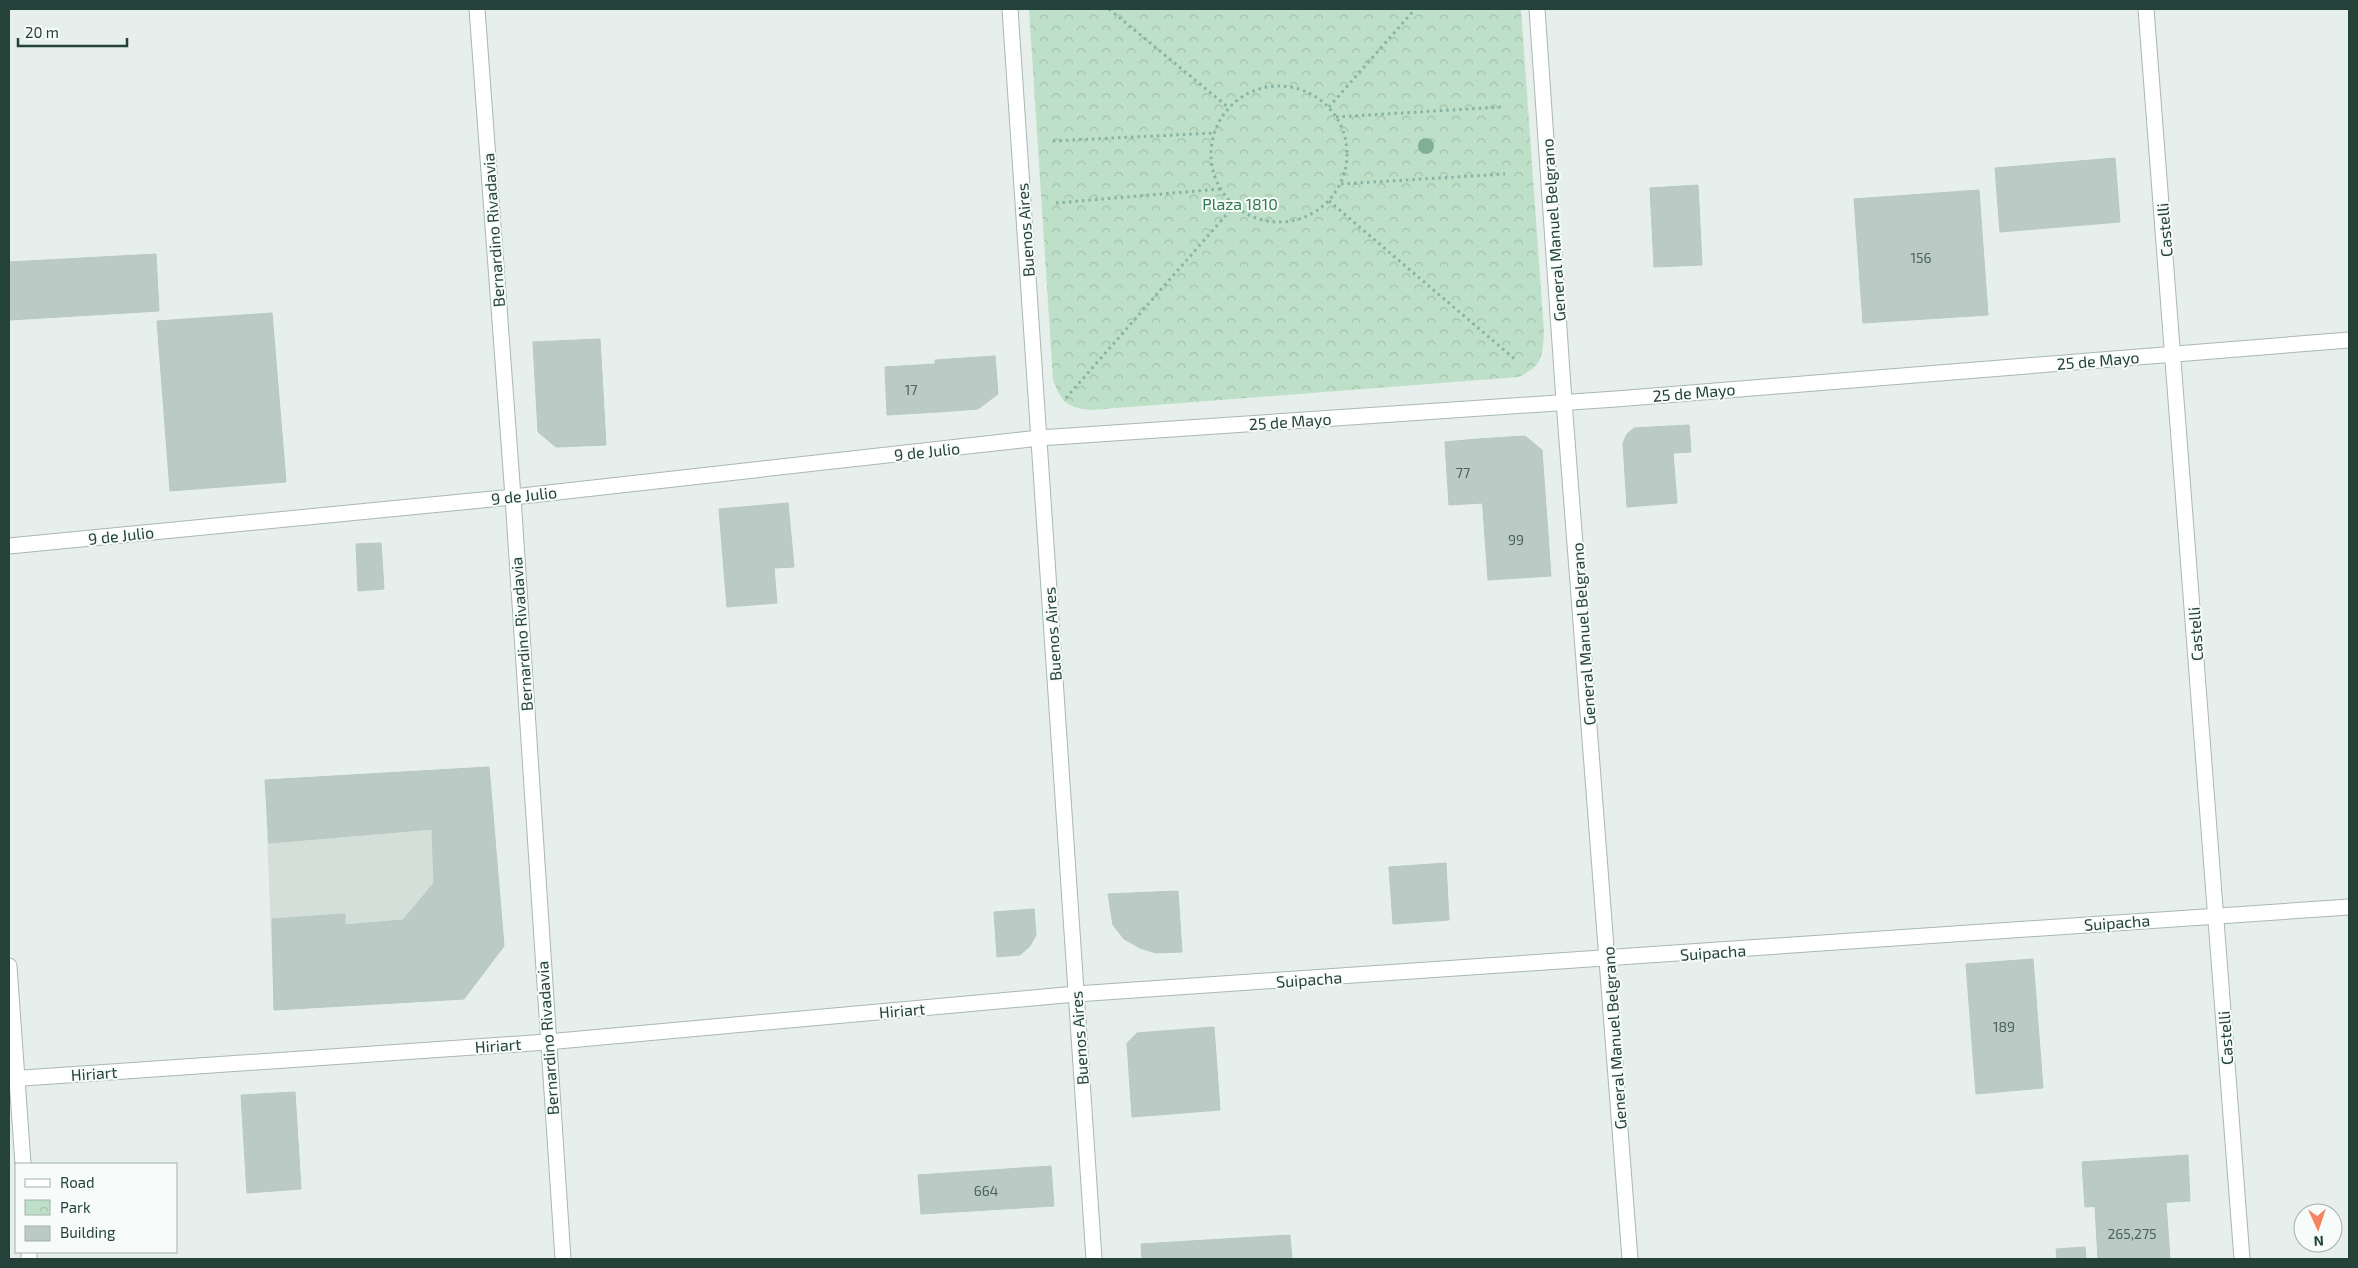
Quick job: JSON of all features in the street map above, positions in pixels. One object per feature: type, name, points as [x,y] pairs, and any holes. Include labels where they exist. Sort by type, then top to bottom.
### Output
[{"type":"street","name":"Bernardino Rivadavia","points":[[477,9],[563,1259]]},
{"type":"street","name":"Buenos Aires","points":[[1010,9],[1094,1259]]},
{"type":"street","name":"General Manuel Belgrano","points":[[1537,9],[1564,401],[1630,1259]]},
{"type":"street","name":"Castelli","points":[[2146,9],[2242,1259]]},
{"type":"street","name":"25 de Mayo","points":[[1039,438],[1564,401],[1616,399],[2349,340]]},
{"type":"street","name":"9 de Julio","points":[[9,546],[512,496],[1039,438]]},
{"type":"street","name":"Suipacha","points":[[1076,994],[2349,907]]},
{"type":"street","points":[[9,966],[13,1078],[23,1163]]},
{"type":"street","name":"Hiriart","points":[[13,1078],[547,1042],[1076,994]]},
{"type":"path","points":[[1109,9],[1229,108]]},
{"type":"path","points":[[1329,107],[1415,9]]},
{"type":"path","points":[[1268,87],[1290,87],[1311,94],[1329,107],[1336,117],[1347,144],[1347,164],[1341,184],[1329,201],[1312,214],[1292,221],[1278,222],[1252,216],[1234,206],[1220,189],[1212,168],[1211,147],[1214,133],[1229,108],[1246,94],[1268,87]]},
{"type":"path","points":[[1336,117],[1501,107]]},
{"type":"path","points":[[1053,141],[1214,133]]},
{"type":"path","points":[[1341,184],[1505,174]]},
{"type":"path","points":[[1056,203],[1220,189]]},
{"type":"path","points":[[1329,201],[1517,361]]},
{"type":"path","points":[[1066,398],[1234,206]]},
{"type":"shaded area","points":[[489,767],[504,946],[464,999],[274,1010],[265,780]]},
{"type":"green space","name":"Plaza 1810","points":[[1029,9],[1521,9],[1544,333],[1541,355],[1536,365],[1519,377],[1091,410],[1070,405],[1062,399],[1053,380]]},
{"type":"building","points":[[2115,158],[2120,222],[2000,232],[1995,168]]},
{"type":"building","points":[[1698,185],[1702,265],[1654,267],[1650,188]]},
{"type":"building","points":[[1979,190],[1988,315],[1863,323],[1854,199]]},
{"type":"building","points":[[156,254],[159,311],[9,320],[9,262]]},
{"type":"building","points":[[272,313],[286,482],[170,491],[157,321]]},
{"type":"building","points":[[600,339],[606,445],[556,447],[538,432],[533,342]]},
{"type":"building","points":[[995,356],[998,394],[978,409],[938,412],[935,360]]},
{"type":"building","points":[[935,364],[938,412],[887,415],[885,367]]},
{"type":"building","points":[[1689,425],[1691,452],[1673,453],[1677,503],[1627,507],[1623,443],[1627,434],[1634,428]]},
{"type":"building","points":[[1525,436],[1542,450],[1551,576],[1488,580],[1478,439]]},
{"type":"building","points":[[1478,439],[1482,503],[1449,505],[1445,442]]},
{"type":"building","points":[[788,503],[794,567],[774,568],[777,603],[727,607],[719,509]]},
{"type":"building","points":[[381,543],[384,589],[358,591],[356,544]]},
{"type":"building","points":[[489,767],[504,946],[464,999],[274,1010],[272,919],[345,914],[345,925],[403,920],[434,883],[432,829],[269,843],[265,780]]},
{"type":"building","points":[[1446,863],[1449,920],[1393,924],[1389,867]]},
{"type":"building","points":[[1178,891],[1182,952],[1156,953],[1140,948],[1124,939],[1113,925],[1108,894]]},
{"type":"building","points":[[1034,909],[1036,935],[1030,946],[1020,955],[997,957],[994,912]]},
{"type":"building","points":[[2033,959],[2043,1088],[1976,1094],[1966,964]]},
{"type":"building","points":[[1214,1027],[1220,1110],[1132,1117],[1127,1043],[1137,1033]]},
{"type":"building","points":[[295,1092],[301,1189],[247,1193],[241,1095]]},
{"type":"building","points":[[2188,1155],[2190,1201],[2085,1207],[2082,1162]]},
{"type":"building","points":[[1051,1166],[1054,1206],[921,1214],[918,1175]]},
{"type":"building","points":[[2166,1202],[2170,1259],[2098,1259],[2095,1207]]},
{"type":"building","points":[[1290,1235],[1292,1259],[1142,1259],[1141,1244]]},
{"type":"building","points":[[2085,1247],[2086,1259],[2057,1259],[2056,1249]]}]
